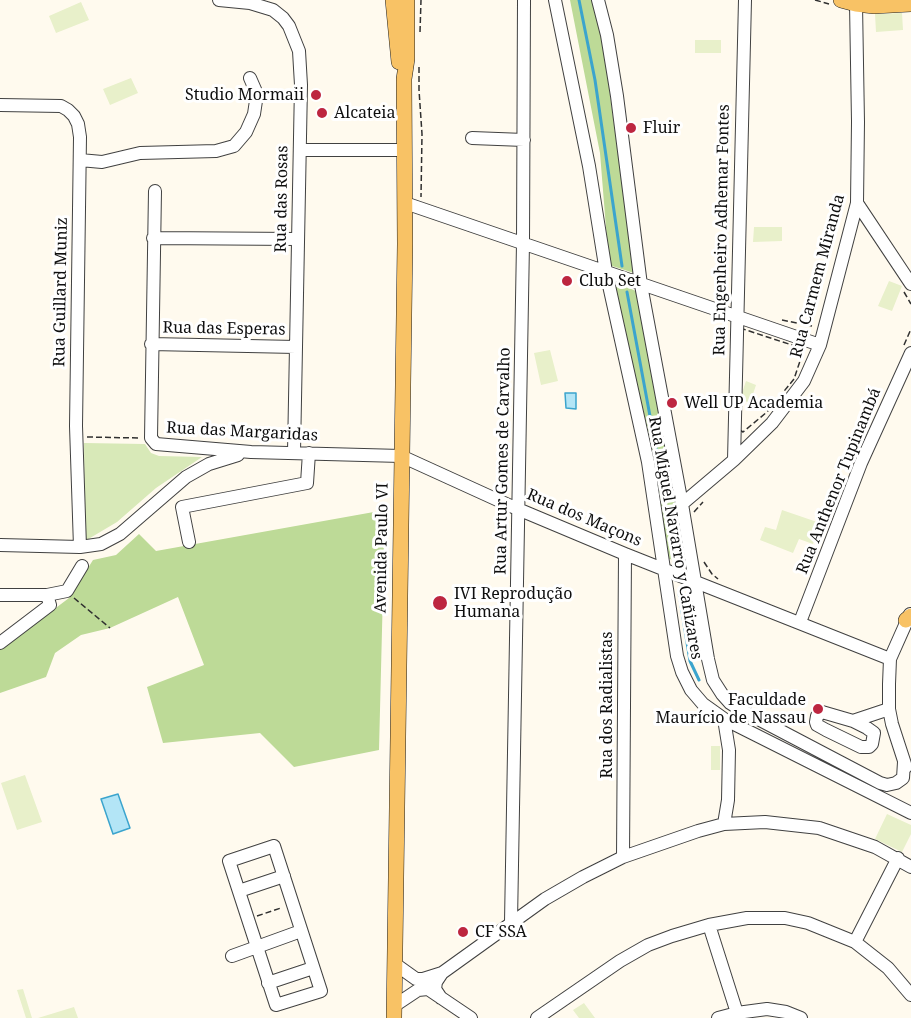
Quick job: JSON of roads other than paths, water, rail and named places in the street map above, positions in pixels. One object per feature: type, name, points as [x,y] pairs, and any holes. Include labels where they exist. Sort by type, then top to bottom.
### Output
[{"type":"main road","name":"Avenida Paulo VI","points":[[394,1012],[401,456],[413,203],[405,150],[404,79],[407,59],[407,0]]},
{"type":"main road","name":"Avenida Paulo VI","points":[[392,4],[398,58],[404,79]]},
{"type":"main road","points":[[844,4],[874,6],[911,4]]},
{"type":"street","name":"Rua das Rosas","points":[[219,0],[250,3],[273,10],[283,18],[295,37],[301,67],[294,452]]},
{"type":"street","name":"Rua Artur Gomes de Carvalho","points":[[511,922],[524,243],[524,0]]},
{"type":"street","name":"Rua Miguel Navarro y Cañizares","points":[[555,0],[590,166],[606,272],[648,462],[677,656],[682,672],[703,704],[724,719],[911,813]]},
{"type":"street","name":"Rua Miguel Navarro y Cañizares","points":[[598,0],[607,35],[617,96],[641,285],[713,680],[730,703],[752,717],[880,783],[888,785],[903,778],[904,762]]},
{"type":"street","name":"Rua Engenheiro Adhemar Fontes","points":[[734,460],[744,0]]},
{"type":"street","name":"Rua Carmem Miranda","points":[[682,504],[734,460],[772,423],[804,381],[820,345],[857,203],[858,122],[844,4]]},
{"type":"street","points":[[80,160],[109,162],[140,153],[216,151],[234,146],[246,132],[254,114],[257,94],[250,78]]},
{"type":"street","name":"Rua Guillard Muniz","points":[[0,105],[61,106],[74,116],[78,124],[80,160],[77,437],[80,547]]},
{"type":"street","points":[[472,138],[524,140]]},
{"type":"street","points":[[300,150],[405,150]]},
{"type":"street","name":"Rua das Margaridas","points":[[155,190],[151,438],[156,444],[251,452],[401,456]]},
{"type":"street","points":[[413,203],[738,322],[820,345]]},
{"type":"street","points":[[857,203],[911,284]]},
{"type":"street","points":[[153,238],[297,239]]},
{"type":"street","name":"Rua das Esperas","points":[[151,344],[296,347]]},
{"type":"street","name":"Rua Anthenor Tupinambá","points":[[800,622],[906,352]]},
{"type":"street","points":[[0,545],[80,547],[101,544],[120,534],[172,487],[197,470],[227,458],[251,452]]},
{"type":"street","points":[[189,542],[182,507],[307,483],[309,453]]},
{"type":"street","name":"Rua dos Maçons","points":[[401,456],[496,505],[519,509],[625,554],[890,659]]},
{"type":"street","name":"Rua dos Radialistas","points":[[623,857],[625,554]]},
{"type":"street","points":[[0,595],[47,595],[67,591],[82,566]]},
{"type":"street","points":[[0,643],[50,605],[47,595]]},
{"type":"street","points":[[909,616],[890,659],[889,709],[904,762],[911,776]]},
{"type":"street","points":[[853,722],[889,709]]},
{"type":"street","points":[[724,719],[729,750],[728,800],[724,824]]},
{"type":"street","points":[[395,964],[416,979],[442,973],[511,922],[583,876],[623,857],[724,824],[765,822],[819,828],[875,847],[911,867]]},
{"type":"street","points":[[274,846],[284,876],[321,991],[276,1005],[229,861],[274,846]]},
{"type":"street","points":[[855,942],[898,858]]},
{"type":"street","points":[[239,891],[284,876]]},
{"type":"street","points":[[537,1018],[620,961],[648,945],[672,936],[747,918],[785,918],[808,923],[855,942],[888,968],[911,994]]},
{"type":"street","points":[[709,926],[737,1013]]},
{"type":"street","points":[[232,956],[302,931]]},
{"type":"street","points":[[268,983],[313,968]]},
{"type":"street","points":[[441,998],[435,989],[436,982],[442,973]]},
{"type":"street","points":[[394,1012],[418,990],[428,989],[471,1018]]},
{"type":"street","points":[[718,1018],[766,1009],[786,1012],[801,1018]]},
{"type":"water","points":[[565,393],[576,393],[576,409],[566,408]]},
{"type":"water","points":[[118,794],[130,828],[113,834],[101,799]]},
{"type":"waterway","points":[[579,0],[595,80],[622,266]]},
{"type":"waterway","points":[[627,292],[665,497]]},
{"type":"waterway","points":[[679,593],[690,661],[699,680]]},
{"type":"place","name":"Studio Mormaii","points":[[316,95]]},
{"type":"place","name":"Alcateia","points":[[322,113]]},
{"type":"place","name":"Fluir","points":[[631,128]]},
{"type":"place","name":"Club Set","points":[[567,281]]},
{"type":"place","name":"Well UP Academia","points":[[672,403]]},
{"type":"place","name":"IVI Reprodução Humana","points":[[440,603]]},
{"type":"place","name":"Faculdade Maurício de Nassau","points":[[818,709]]},
{"type":"place","name":"CF SSA","points":[[463,932]]}]
